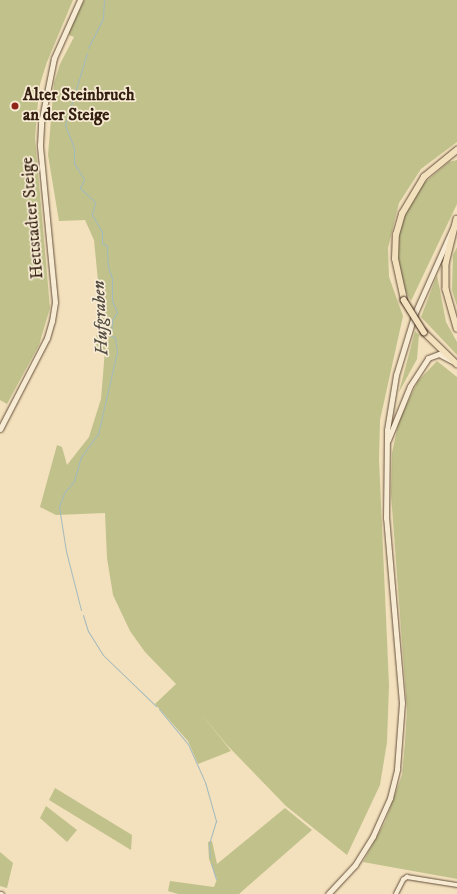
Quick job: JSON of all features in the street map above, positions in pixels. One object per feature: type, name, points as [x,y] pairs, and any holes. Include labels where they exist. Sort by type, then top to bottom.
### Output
[{"type":"main road","name":"Hettstadter Steige","points":[[0,429],[47,338],[52,321],[54,294],[40,145],[41,123],[54,58],[80,0]]},
{"type":"main road","points":[[456,363],[424,332],[404,300],[395,259],[398,224],[418,184],[446,157],[457,150]]},
{"type":"main road","points":[[446,157],[457,153]]},
{"type":"main road","points":[[456,220],[446,264],[446,290],[457,328]]},
{"type":"main road","points":[[328,894],[355,865],[366,848],[382,817],[394,783],[397,769],[402,703],[386,518],[385,448],[392,392],[404,346],[431,272],[456,220]]},
{"type":"main road","points":[[385,448],[399,410],[425,362],[435,354],[456,363]]},
{"type":"street","points":[[396,894],[403,880],[407,877],[457,885]]},
{"type":"green space","points":[[0,0],[73,0],[47,62],[40,84],[35,138],[50,308],[39,345],[7,404],[0,400]]},
{"type":"green space","points":[[84,0],[457,0],[457,142],[421,169],[399,203],[388,248],[389,277],[403,316],[380,420],[379,459],[389,685],[387,742],[380,785],[347,855],[286,806],[226,744],[199,711],[231,751],[198,764],[188,741],[155,704],[176,684],[145,652],[130,631],[113,595],[107,558],[105,513],[56,515],[40,507],[57,445],[62,447],[67,465],[89,437],[101,399],[105,350],[94,349],[101,312],[94,240],[85,220],[59,221],[48,155],[54,83],[60,64],[74,37],[69,35],[69,31]]},
{"type":"green space","points":[[457,160],[457,204],[411,301],[401,283],[398,265],[399,232],[404,216],[423,184],[449,162]]},
{"type":"green space","points":[[457,247],[457,306],[452,290],[453,255]]},
{"type":"green space","points":[[437,275],[446,322],[457,342],[457,355],[421,317]]},
{"type":"green space","points":[[415,331],[419,335],[417,359],[399,392]]},
{"type":"green space","points":[[437,361],[457,377],[457,879],[363,862],[385,822],[402,775],[405,742],[407,710],[391,494],[392,453],[399,420],[418,381]]},
{"type":"green space","points":[[55,788],[132,835],[131,850],[49,800]]},
{"type":"green space","points":[[46,806],[77,830],[67,842],[40,818]]},
{"type":"green space","points":[[285,808],[312,830],[239,894],[178,894],[168,891],[170,881],[214,887],[217,879],[209,859],[208,842],[212,841],[217,864]]},
{"type":"green space","points":[[0,852],[13,863],[7,888],[0,886]]},
{"type":"waterway","name":"Hufgraben","points":[[88,48],[103,18],[104,0]]},
{"type":"waterway","name":"Hufgraben","points":[[81,610],[66,551],[59,507],[64,493],[74,481],[81,457],[98,434],[117,352],[115,337],[111,336],[112,320],[117,312],[112,301],[112,278],[108,267],[107,246],[102,243],[102,232],[92,215],[95,202],[80,188],[84,179],[74,163],[74,148],[65,125],[87,53]]},
{"type":"waterway","name":"Hufgraben","points":[[83,615],[88,631],[103,655],[156,706]]},
{"type":"waterway","name":"Hufgraben","points":[[159,709],[188,744],[205,782],[216,821],[209,844],[210,858]]},
{"type":"waterway","name":"Hufgraben","points":[[211,863],[216,879]]},
{"type":"place","name":"Alter Steinbruch an der Steige","points":[[15,106]]}]
